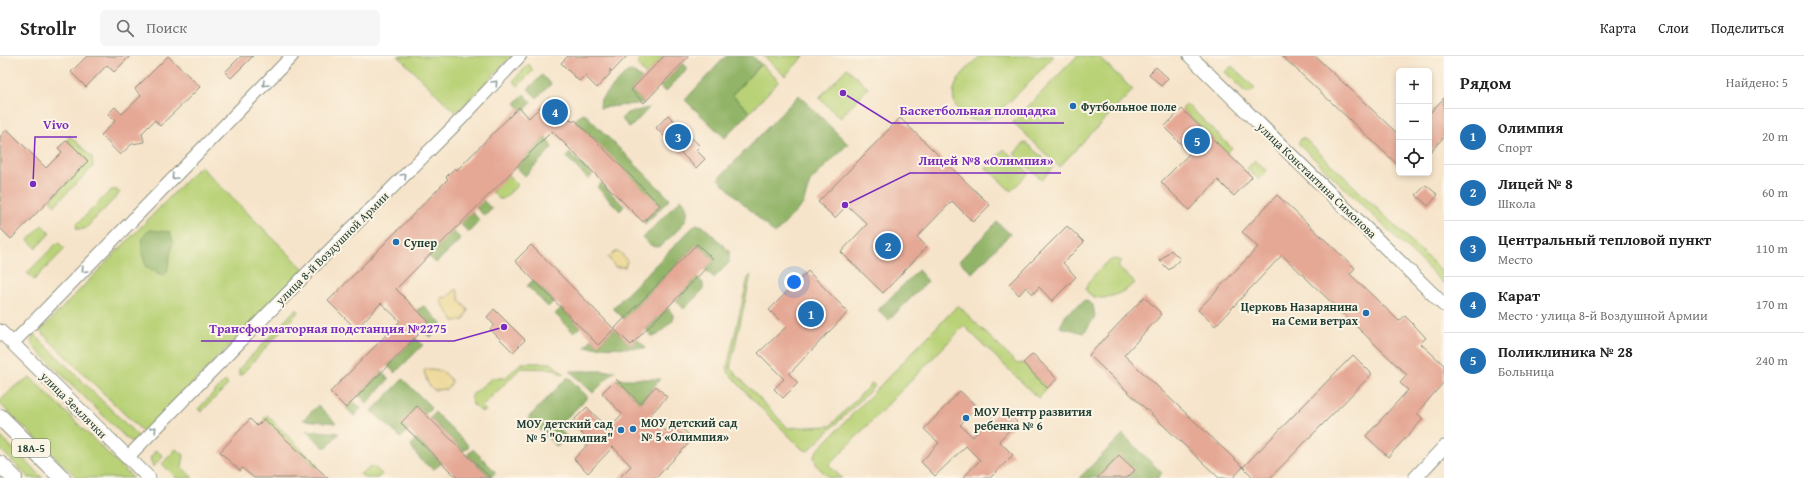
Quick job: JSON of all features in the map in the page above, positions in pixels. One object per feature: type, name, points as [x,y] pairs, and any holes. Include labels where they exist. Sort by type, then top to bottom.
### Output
[{"type":"highway","name":"18А-5","points":[[0,417],[62,478]]},
{"type":"highway","name":"18А-5","points":[[0,464],[14,478]]},
{"type":"main road","name":"улица Константина Симонова","points":[[1190,56],[1444,305]]},
{"type":"main road","name":"улица Землячки","points":[[0,331],[127,458],[149,478]]},
{"type":"main road","points":[[1415,478],[1444,447]]},
{"type":"street","points":[[13,343],[292,56]]},
{"type":"street","name":"улица 8-й Воздушной Армии","points":[[127,458],[317,263],[448,132],[520,56]]},
{"type":"green space","points":[[398,56],[512,56],[456,113]]},
{"type":"green space","points":[[643,56],[664,56],[646,75],[638,66],[638,61]]},
{"type":"green space","points":[[726,56],[752,56],[761,64],[732,95],[750,112],[725,138],[685,100]]},
{"type":"green space","points":[[764,56],[804,56],[785,76]]},
{"type":"green space","points":[[980,56],[1054,56],[1002,109],[987,119],[979,121],[965,117],[960,112],[956,106],[954,92],[956,84],[966,69]]},
{"type":"green space","name":"Футбольное поле","points":[[1077,56],[1098,56],[1133,90],[1059,167],[1013,122]]},
{"type":"green space","points":[[683,63],[688,69],[665,92],[660,87]]},
{"type":"green space","points":[[529,64],[533,71],[518,86],[513,81]]},
{"type":"green space","points":[[761,64],[779,81],[750,112],[732,95]]},
{"type":"green space","points":[[1232,66],[1255,88],[1251,92],[1245,92],[1225,72]]},
{"type":"green space","points":[[847,68],[868,88],[840,118],[819,98]]},
{"type":"green space","points":[[632,71],[642,79],[631,90],[644,103],[600,108],[601,99],[627,72]]},
{"type":"green space","points":[[542,75],[551,84],[537,98],[528,89]]},
{"type":"green space","points":[[524,94],[532,102],[523,112],[515,103]]},
{"type":"green space","points":[[799,95],[848,144],[810,182],[803,204],[775,234],[718,179]]},
{"type":"green space","points":[[1187,104],[1232,148],[1227,153],[1182,109]]},
{"type":"green space","points":[[649,108],[630,128],[621,119],[627,113]]},
{"type":"green space","points":[[584,113],[670,199],[645,224],[643,222],[659,205],[575,120]]},
{"type":"green space","points":[[70,136],[92,157],[93,167],[55,205],[50,200],[88,161],[67,140]]},
{"type":"green space","points":[[546,137],[552,148],[525,176],[516,167]]},
{"type":"green space","points":[[1303,137],[1444,273],[1444,284],[1298,143]]},
{"type":"green space","points":[[1025,142],[1053,167],[1042,180],[1014,154]]},
{"type":"green space","points":[[1004,149],[1029,173],[1011,191],[986,168]]},
{"type":"green space","points":[[570,153],[593,175],[588,179],[566,157]]},
{"type":"green space","points":[[1255,160],[1267,171],[1259,180],[1247,169]]},
{"type":"green space","points":[[200,166],[304,269],[144,433],[40,331]]},
{"type":"green space","points":[[508,175],[518,185],[503,199],[499,199],[492,192]]},
{"type":"green space","points":[[601,183],[624,206],[620,211],[597,187]]},
{"type":"green space","points":[[111,190],[117,190],[120,193],[85,229],[77,229],[76,225]]},
{"type":"green space","points":[[681,199],[686,206],[687,212],[686,219],[683,224],[661,246],[655,247],[650,245],[643,238]]},
{"type":"green space","points":[[483,200],[492,209],[485,216],[476,208]]},
{"type":"green space","points":[[472,212],[480,221],[469,232],[460,224]]},
{"type":"green space","points":[[997,222],[1010,234],[972,273],[959,261]]},
{"type":"green space","points":[[696,224],[703,226],[729,251],[729,263],[714,278],[705,269],[714,260],[697,244],[624,319],[613,308]]},
{"type":"green space","points":[[42,225],[50,233],[36,248],[28,240]]},
{"type":"green space","points":[[150,230],[170,232],[173,241],[167,272],[163,276],[146,267],[144,262],[142,242],[143,238]]},
{"type":"green space","points":[[453,231],[461,239],[436,263],[428,256]]},
{"type":"green space","points":[[58,242],[65,249],[34,280],[27,273]]},
{"type":"green space","points":[[1114,259],[1122,261],[1118,267],[1135,283],[1124,291],[1110,297],[1103,298],[1091,295],[1086,290],[1092,277],[1101,268]]},
{"type":"green space","points":[[918,270],[928,281],[889,320],[878,310]]},
{"type":"green space","points":[[751,275],[730,368],[788,428],[830,426],[872,383],[875,386],[808,451],[802,449],[751,398],[728,372],[727,367],[748,278]]},
{"type":"green space","points":[[697,277],[703,283],[703,290],[684,309],[676,300]]},
{"type":"green space","points":[[533,280],[554,301],[548,307],[527,286]]},
{"type":"green space","points":[[1085,300],[1093,305],[1095,317],[1084,333],[1060,327],[1066,315]]},
{"type":"green space","points":[[958,305],[1017,364],[1023,363],[1047,388],[1038,398],[964,326],[829,465],[842,478],[829,478],[817,466],[814,457],[816,452]]},
{"type":"green space","points":[[424,306],[441,323],[440,328],[431,337],[422,331],[430,323],[417,310]]},
{"type":"green space","points":[[561,308],[580,327],[574,333],[555,314]]},
{"type":"green space","points":[[668,308],[673,315],[673,320],[658,335],[652,336],[646,330]]},
{"type":"green space","points":[[296,309],[299,311],[241,375],[239,374],[239,369]]},
{"type":"green space","points":[[614,329],[631,345],[637,339],[646,348],[585,347],[592,339],[598,345]]},
{"type":"green space","points":[[34,334],[141,439],[134,443],[126,438],[33,346],[31,341]]},
{"type":"green space","points":[[415,338],[423,345],[395,373],[388,366]]},
{"type":"green space","points":[[521,363],[551,363],[564,374],[562,375],[555,369],[521,368],[482,406],[486,411],[482,412],[473,405],[471,399],[473,394],[492,378],[505,378]]},
{"type":"green space","points":[[570,371],[615,371],[593,393]]},
{"type":"green space","points":[[382,372],[389,379],[367,403],[359,395]]},
{"type":"green space","points":[[30,377],[133,478],[77,478],[0,404],[0,401],[14,387]]},
{"type":"green space","points":[[568,377],[588,397],[557,427],[567,437],[557,447],[528,418]]},
{"type":"green space","points":[[403,379],[431,407],[425,414],[417,407],[401,423],[408,430],[401,438],[372,411]]},
{"type":"green space","points":[[616,379],[660,379],[640,403]]},
{"type":"green space","points":[[225,381],[228,385],[201,412],[198,409]]},
{"type":"green space","points":[[353,401],[361,408],[354,416],[346,408]]},
{"type":"green space","points":[[318,405],[336,423],[303,420]]},
{"type":"green space","points":[[435,412],[469,446],[464,451],[430,418]]},
{"type":"green space","points":[[267,415],[318,466],[316,467],[264,419]]},
{"type":"green space","points":[[306,430],[339,433],[327,447],[323,447]]},
{"type":"green space","points":[[1123,434],[1162,473],[1158,478],[1127,478],[1135,470],[1097,478],[1079,478]]},
{"type":"green space","points":[[0,436],[43,478],[29,478],[0,449]]},
{"type":"green space","points":[[416,438],[442,463],[434,469],[427,465],[415,452],[411,445]]},
{"type":"green space","points":[[176,449],[184,455],[182,467],[193,478],[176,478],[162,464]]},
{"type":"green space","points":[[473,449],[496,472],[491,477],[467,455]]},
{"type":"green space","points":[[156,450],[163,456],[153,467],[150,458]]},
{"type":"green space","points":[[373,466],[382,474],[378,478],[364,478],[360,474]]},
{"type":"sand","points":[[616,252],[620,252],[627,261],[625,267],[615,267],[608,257]]},
{"type":"sand","points":[[457,289],[460,301],[468,310],[464,320],[454,321],[440,300],[442,297],[446,298]]},
{"type":"sand","points":[[426,369],[441,371],[447,375],[452,382],[447,389],[434,390],[428,384],[424,371]]},
{"type":"building","points":[[87,56],[130,56],[114,72],[107,65],[86,87],[71,72]]},
{"type":"building","points":[[168,56],[200,87],[160,126],[155,120],[142,133],[144,142],[132,144],[120,155],[101,135],[115,121],[108,114],[115,107],[122,114],[141,96],[135,89]]},
{"type":"building","points":[[241,56],[253,56],[231,78],[225,72]]},
{"type":"building","points":[[568,56],[627,56],[612,72],[610,69],[610,74],[597,88],[585,76],[579,81],[561,63]]},
{"type":"building","points":[[664,56],[689,56],[644,103],[631,90]]},
{"type":"building","points":[[1282,56],[1315,56],[1396,132],[1396,163]]},
{"type":"building","points":[[1156,67],[1168,78],[1161,86],[1149,74]]},
{"type":"building","points":[[549,98],[573,122],[575,120],[660,205],[643,222],[552,131],[396,289],[430,323],[346,408],[330,392],[400,321],[381,303],[356,329],[328,301],[448,179],[446,177],[455,168],[457,170],[519,107],[529,118]]},
{"type":"building","points":[[1444,98],[1444,137],[1432,150],[1432,140],[1432,111]]},
{"type":"building","points":[[1182,109],[1252,177],[1234,196],[1218,180],[1189,210],[1161,182],[1190,153],[1164,127]]},
{"type":"building","points":[[668,115],[700,146],[696,150],[705,159],[696,168],[656,128]]},
{"type":"building","points":[[900,118],[990,205],[973,222],[952,201],[917,237],[927,247],[883,293],[841,252],[867,224],[847,205],[835,218],[818,202]]},
{"type":"building","points":[[7,129],[46,168],[62,152],[58,148],[67,140],[88,161],[11,239],[0,228],[0,137]]},
{"type":"building","points":[[1426,185],[1438,195],[1428,206],[1416,195]]},
{"type":"building","points":[[1277,195],[1355,268],[1350,274],[1399,321],[1405,316],[1416,327],[1426,338],[1420,343],[1444,365],[1444,382],[1417,413],[1423,419],[1388,457],[1366,436],[1408,390],[1400,383],[1407,375],[1282,255],[1215,326],[1198,310],[1258,247],[1242,232]]},
{"type":"building","points":[[1067,226],[1084,242],[1063,263],[1076,277],[1052,301],[1039,287],[1033,294],[1026,287],[1019,295],[1009,284]]},
{"type":"building","points":[[697,244],[714,260],[631,345],[614,329]]},
{"type":"building","points":[[531,245],[614,329],[598,345],[515,261]]},
{"type":"building","points":[[1171,250],[1180,259],[1169,270],[1160,261]]},
{"type":"building","points":[[808,271],[848,312],[789,374],[798,383],[783,398],[774,389],[784,379],[758,353],[786,327],[769,310]]},
{"type":"building","points":[[1144,297],[1162,314],[1124,355],[1243,467],[1233,478],[1219,478],[1089,355]]},
{"type":"building","points":[[494,309],[525,340],[513,352],[490,329],[494,325],[487,317]]},
{"type":"building","points":[[1033,354],[1057,379],[1047,388],[1023,363]]},
{"type":"building","points":[[1353,355],[1372,374],[1270,478],[1254,478],[1243,467]]},
{"type":"building","name":"МОУ детский сад № 5 \"Олимпия\"","points":[[616,379],[640,403],[656,386],[667,397],[649,416],[665,431],[674,421],[693,439],[656,478],[619,478],[631,466],[613,447],[588,473],[574,459],[590,442],[571,423],[587,407],[608,429],[622,414],[602,393]]},
{"type":"building","points":[[960,391],[977,407],[960,425],[973,437],[1002,408],[1017,422],[999,441],[1013,455],[990,478],[963,478],[980,460],[966,446],[935,476],[921,462],[939,443],[924,429]]},
{"type":"building","points":[[417,406],[491,478],[458,478],[451,472],[401,423]]},
{"type":"building","points":[[250,419],[257,426],[264,419],[328,478],[254,478],[242,468],[240,471],[220,452]]},
{"type":"building","points":[[1119,455],[1135,470],[1127,478],[1097,478]]},
{"type":"place","name":"Баскетбольная площадка","points":[[843,93]]},
{"type":"place","name":"Футбольное поле","points":[[1073,106]]},
{"type":"place","name":"Карат","points":[[555,112]]},
{"type":"place","name":"Центральный тепловой пункт","points":[[678,137]]},
{"type":"place","name":"Поликлиника № 28","points":[[1197,141]]},
{"type":"place","name":"Vivo","points":[[33,184]]},
{"type":"place","name":"Лицей №8 «Олимпия»","points":[[845,205]]},
{"type":"place","name":"Супер","points":[[396,242]]},
{"type":"place","name":"Лицей № 8","points":[[888,246]]},
{"type":"place","name":"Церковь Назарянина на Семи ветрах","points":[[1366,313]]},
{"type":"place","name":"Олимпия","points":[[811,314]]},
{"type":"place","name":"Трансформаторная подстанция №2275","points":[[504,327]]},
{"type":"place","name":"МОУ Центр развития ребенка № 6","points":[[966,418]]},
{"type":"place","name":"МОУ детский сад № 5 «Олимпия»","points":[[633,429]]},
{"type":"place","name":"МОУ детский сад № 5 \"Олимпия\"","points":[[621,430]]}]
